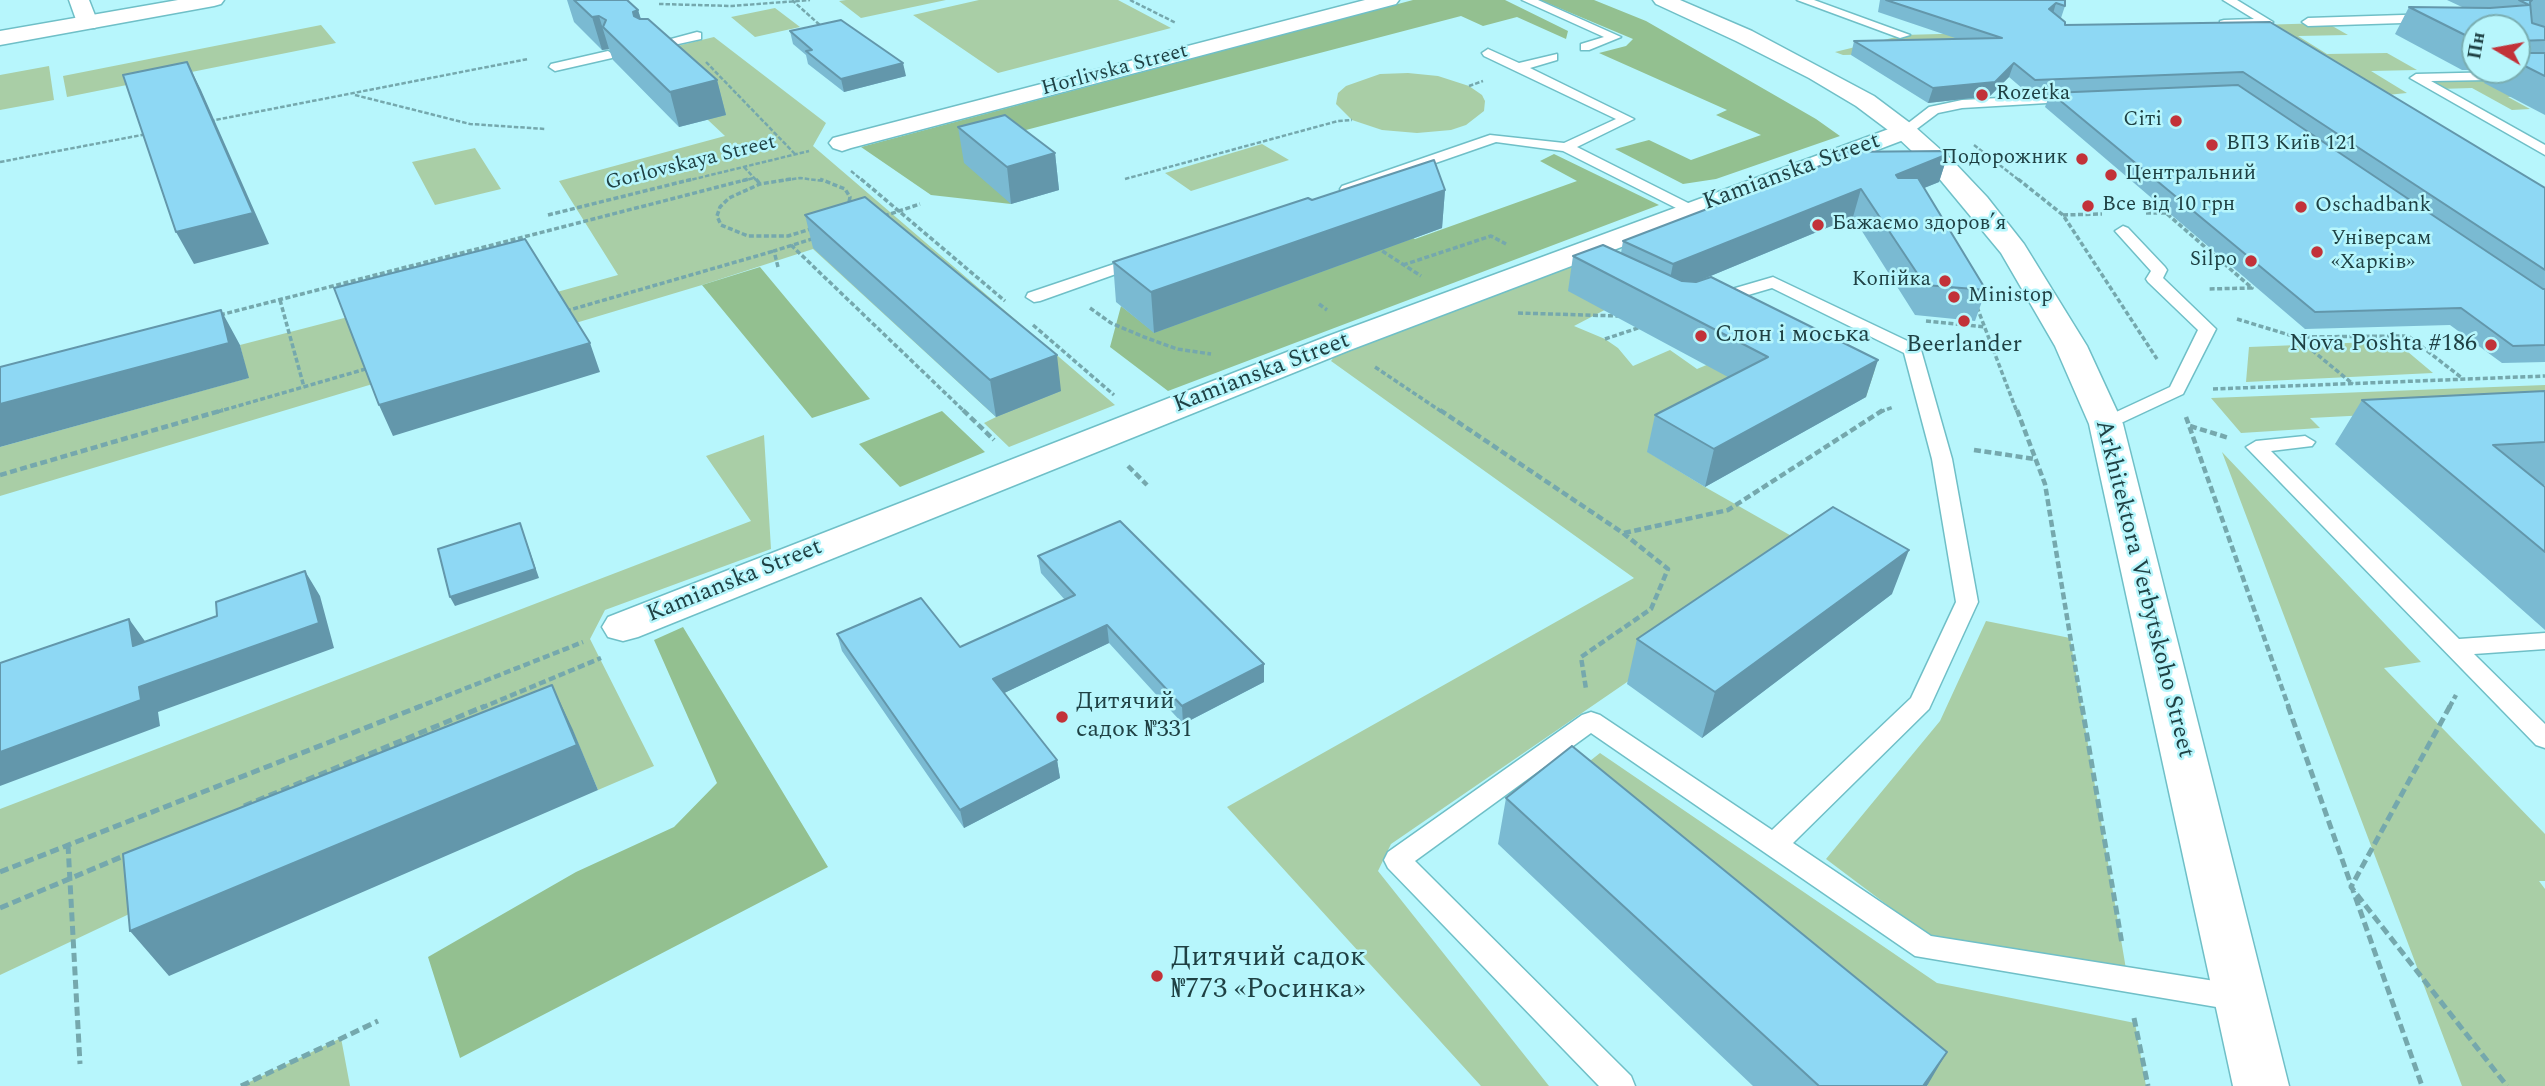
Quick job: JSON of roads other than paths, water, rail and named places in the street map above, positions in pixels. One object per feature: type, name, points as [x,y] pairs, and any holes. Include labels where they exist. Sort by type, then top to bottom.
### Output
[{"type":"street","points":[[79,0],[87,23]]},
{"type":"street","points":[[0,38],[214,0]]},
{"type":"street","name":"Horlivska Street","points":[[832,146],[1389,0]]},
{"type":"street","name":"Arkhitektora Verbytskoho Street","points":[[1663,0],[1744,36],[1817,73],[1865,101],[1905,131],[1942,164],[2014,250],[2071,346],[2106,424],[2261,1086]]},
{"type":"street","name":"Kamianska Street","points":[[623,626],[1339,344],[1458,299],[1579,261],[1691,210],[1905,131]]},
{"type":"lane","points":[[1528,0],[1615,37],[1585,47]]},
{"type":"lane","points":[[1802,0],[1904,35]]},
{"type":"lane","points":[[2216,24],[2267,22],[2229,0]]},
{"type":"lane","points":[[2308,22],[2434,18],[2461,25]]},
{"type":"lane","points":[[651,46],[691,38]]},
{"type":"lane","points":[[1488,53],[1627,120],[1566,147]]},
{"type":"lane","points":[[555,67],[608,55]]},
{"type":"lane","points":[[1520,67],[1553,57]]},
{"type":"lane","points":[[2545,75],[2416,78],[2545,151]]},
{"type":"lane","points":[[1905,131],[1934,110],[1962,104],[2085,97]]},
{"type":"lane","points":[[1332,194],[1495,138],[1566,147],[1691,210]]},
{"type":"lane","points":[[2106,424],[2177,390],[2207,330],[2154,279],[2159,270],[2123,231]]},
{"type":"lane","points":[[1034,297],[1151,257]]},
{"type":"lane","points":[[1695,306],[1773,282],[1912,350],[1938,445],[1968,602],[1921,703],[1775,845]]},
{"type":"lane","points":[[2305,442],[2256,447],[2545,739]]},
{"type":"lane","points":[[2453,647],[2545,641]]},
{"type":"lane","points":[[1620,1086],[1397,860],[1591,722],[1925,947],[2240,998]]},
{"type":"place","name":"Rozetka","points":[[1982,95]]},
{"type":"place","name":"Сіті","points":[[2176,121]]},
{"type":"place","name":"ВПЗ Київ 121","points":[[2212,145]]},
{"type":"place","name":"Подорожник","points":[[2082,159]]},
{"type":"place","name":"Центральний","points":[[2111,175]]},
{"type":"place","name":"Все від 10 грн","points":[[2088,206]]},
{"type":"place","name":"Oschadbank","points":[[2301,207]]},
{"type":"place","name":"Бажаємо здоровʼя","points":[[1818,225]]},
{"type":"place","name":"Універсам «Харків»","points":[[2317,252]]},
{"type":"place","name":"Silpo","points":[[2251,261]]},
{"type":"place","name":"Копійка","points":[[1945,281]]},
{"type":"place","name":"Ministop","points":[[1954,297]]},
{"type":"place","name":"Beerlander","points":[[1964,321]]},
{"type":"place","name":"Слон і моська","points":[[1701,336]]},
{"type":"place","name":"Nova Poshta #186","points":[[2491,345]]},
{"type":"place","name":"Дитячий садок №331","points":[[1062,717]]},
{"type":"place","name":"Дитячий садок №773 «Росинка»","points":[[1157,976]]}]
